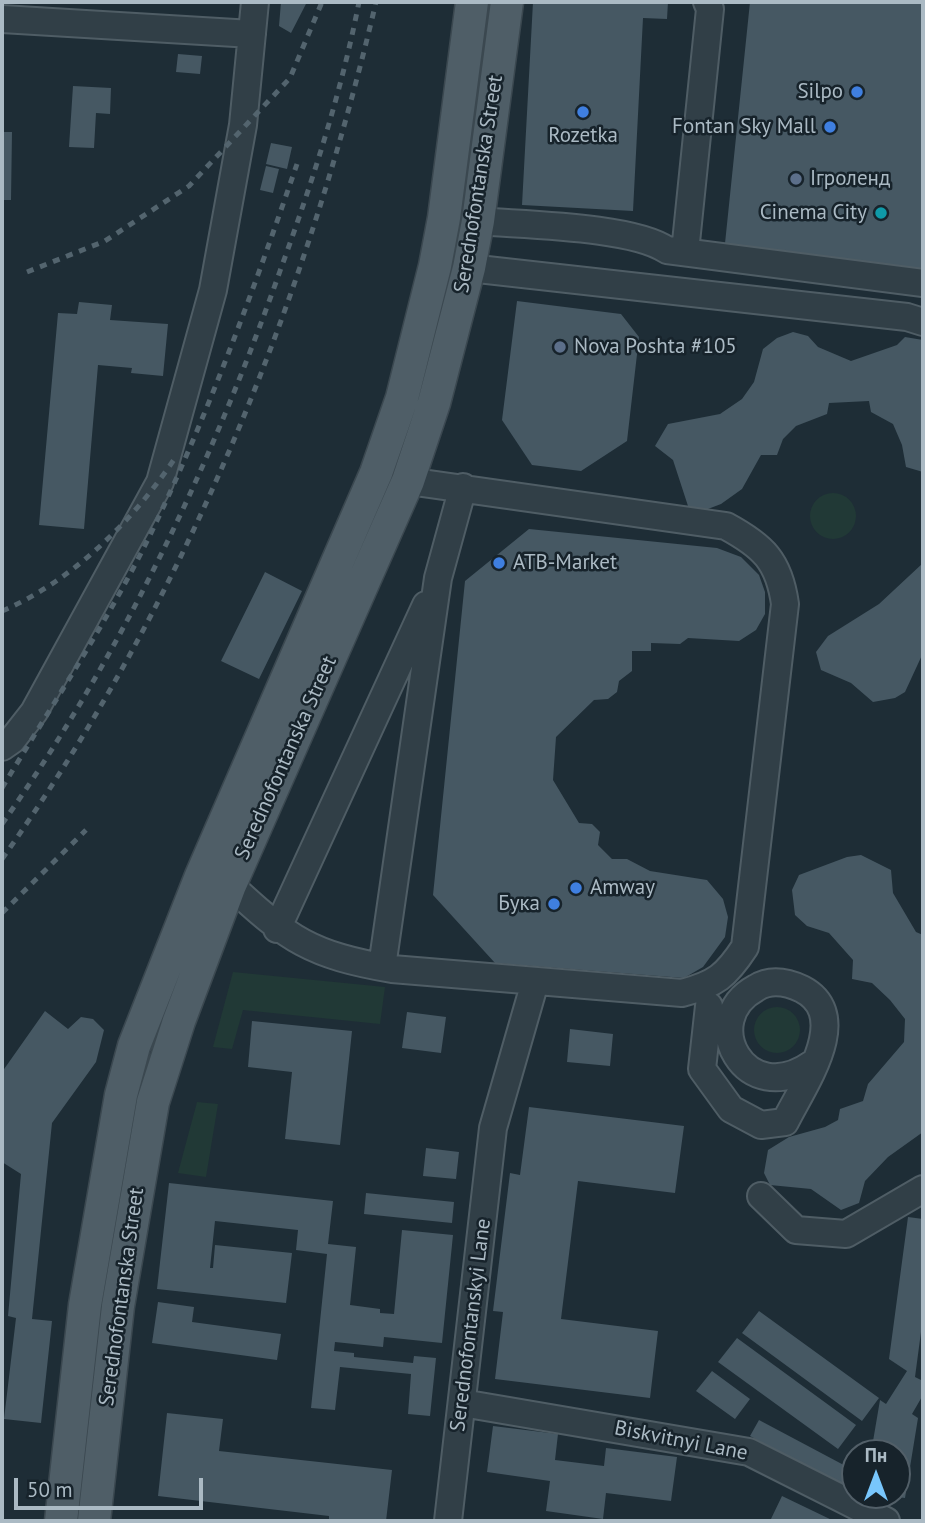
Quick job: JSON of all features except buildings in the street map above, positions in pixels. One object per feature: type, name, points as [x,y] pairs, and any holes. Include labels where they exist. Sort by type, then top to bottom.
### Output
[{"type":"main road","name":"Serednofontanska Street","points":[[61,1521],[85,1305],[121,1095],[134,1046],[201,876],[376,473],[402,398],[439,242],[472,2]]},
{"type":"main road","name":"Serednofontanska Street","points":[[94,1521],[118,1306],[153,1102],[179,1021],[230,885],[408,481],[434,403],[469,268],[478,221],[507,2]]},
{"type":"street","points":[[2,747],[12,740],[34,712],[160,482],[213,290],[243,125],[256,2]]},
{"type":"street","points":[[685,251],[710,9],[707,2]]},
{"type":"street","points":[[2,19],[252,34]]},
{"type":"street","points":[[478,221],[631,235],[644,238],[667,250],[923,283]]},
{"type":"street","points":[[469,268],[907,317],[923,322]]},
{"type":"street","points":[[408,481],[726,526],[756,542],[772,561],[782,582],[785,604],[745,947],[729,971],[708,986],[703,997],[702,1069],[731,1109],[761,1125],[785,1122],[826,1035],[824,1018],[818,1003],[807,992],[792,984],[769,983],[748,992],[737,1003],[729,1033]]},
{"type":"street","points":[[382,967],[438,578],[463,487]]},
{"type":"street","points":[[277,929],[438,578]]},
{"type":"street","points":[[230,885],[277,929],[310,948],[349,961],[382,967],[703,997],[729,1033],[733,1048],[741,1061],[759,1074],[783,1079],[812,1064]]},
{"type":"street","name":"Serednofontanskyi Lane","points":[[448,1521],[494,1128],[535,982]]},
{"type":"street","points":[[761,1196],[796,1230],[846,1234],[923,1189]]},
{"type":"street","name":"Biskvitnyi Lane","points":[[462,1402],[749,1451],[886,1521]]},
{"type":"green space","points":[[833,493],[849,500],[856,516],[849,532],[833,539],[817,532],[810,516],[817,500]]},
{"type":"green space","points":[[233,972],[385,987],[380,1024],[243,1010],[232,1049],[213,1047]]},
{"type":"green space","points":[[777,1007],[793,1014],[800,1030],[793,1046],[777,1053],[761,1046],[754,1030],[761,1014]]},
{"type":"green space","points":[[197,1102],[218,1104],[206,1177],[178,1173]]},
{"type":"railway","points":[[27,272],[105,241],[189,186],[290,78],[322,2]]},
{"type":"railway","points":[[2,824],[86,694],[124,626],[160,557],[224,416],[280,271],[314,171],[335,104],[359,2]]},
{"type":"railway","points":[[2,859],[67,761],[127,660],[181,556],[230,449],[274,339],[313,228],[347,115],[376,2]]},
{"type":"railway","points":[[2,788],[99,629],[152,531],[230,350],[297,164]]},
{"type":"railway","points":[[2,611],[53,583],[100,546],[142,502],[177,455]]},
{"type":"railway","points":[[2,913],[86,830]]},
{"type":"place","name":"Silpo","points":[[857,92]]},
{"type":"place","name":"Rozetka","points":[[583,112]]},
{"type":"place","name":"Fontan Sky Mall","points":[[830,127]]},
{"type":"place","name":"Ігроленд","points":[[796,179]]},
{"type":"place","name":"Cinema City","points":[[881,213]]},
{"type":"place","name":"Nova Poshta #105","points":[[560,347]]},
{"type":"place","name":"ATB-Market","points":[[499,563]]},
{"type":"place","name":"Amway","points":[[576,888]]},
{"type":"place","name":"Бука","points":[[554,904]]}]
